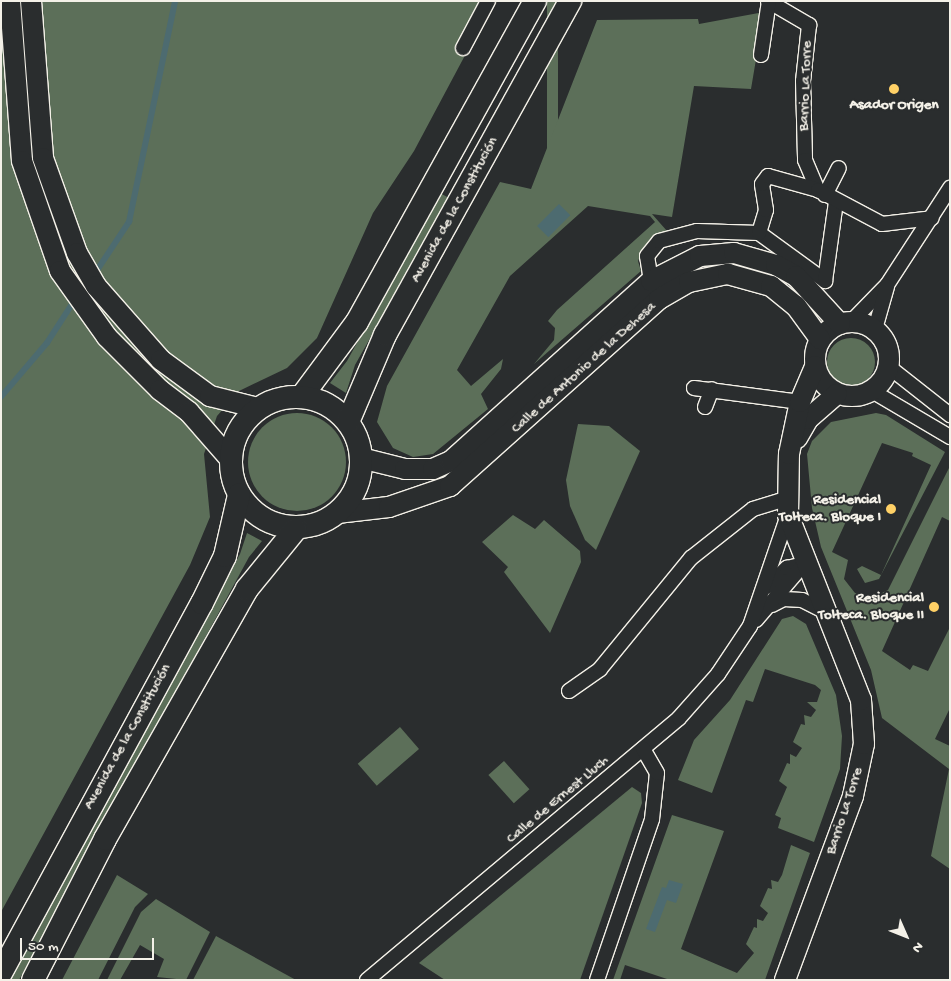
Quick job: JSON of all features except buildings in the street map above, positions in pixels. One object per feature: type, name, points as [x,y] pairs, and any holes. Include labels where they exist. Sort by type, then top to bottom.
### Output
[{"type":"main road","points":[[10,1],[17,128],[28,182],[60,271],[107,337],[160,390],[189,412],[230,459],[239,495],[269,522],[296,529],[323,522],[337,513],[358,482],[361,458],[348,422],[329,405],[302,396],[282,397],[258,408],[242,424],[230,459]]},
{"type":"main road","points":[[31,1],[44,158],[77,253],[118,314],[186,382],[210,396],[258,408]]},
{"type":"main road","points":[[302,396],[357,322],[535,1]]},
{"type":"main road","name":"Avenida de la Constitución","points":[[348,422],[385,335],[570,1]]},
{"type":"main road","name":"Calle de Antonio de la Dehesa","points":[[361,458],[405,469],[433,469],[451,461],[651,281],[700,256],[748,256],[796,276],[845,323]]},
{"type":"main road","name":"Calle de Antonio de la Dehesa","points":[[337,513],[389,507],[450,486],[660,299],[689,282],[728,274],[771,286],[796,306],[820,339]]},
{"type":"main road","points":[[815,366],[822,382],[837,394],[855,397],[872,391],[889,368],[887,346],[875,329],[845,323],[820,339]]},
{"type":"main road","name":"Barrio La Torre","points":[[785,980],[853,796],[862,760],[861,700],[804,564],[787,507],[789,454],[800,402],[815,366],[820,339]]},
{"type":"main road","name":"Barrio La Torre","points":[[789,454],[808,419],[837,394]]},
{"type":"main road","name":"Avenida de la Constitución","points":[[1,973],[202,604],[226,556],[239,495]]},
{"type":"main road","name":"Avenida de la Constitución","points":[[33,980],[105,839],[246,588],[296,529]]},
{"type":"street","points":[[462,48],[488,1]]},
{"type":"street","name":"Barrio La Torre","points":[[761,55],[769,1],[808,25],[803,81],[805,160],[826,196]]},
{"type":"street","points":[[651,281],[647,256],[665,238],[697,231],[759,233],[825,281],[826,196],[839,168]]},
{"type":"street","points":[[759,233],[766,210],[763,179],[782,178],[826,196],[882,224],[932,218]]},
{"type":"street","points":[[845,323],[887,286],[950,188]]},
{"type":"street","points":[[875,329],[887,286]]},
{"type":"street","points":[[889,368],[950,415]]},
{"type":"street","points":[[694,388],[800,402]]},
{"type":"street","points":[[705,407],[712,389]]},
{"type":"street","points":[[872,391],[950,436]]},
{"type":"street","points":[[569,691],[600,669],[691,558],[754,509],[787,507]]},
{"type":"street","name":"Calle de Ernest Lluch","points":[[750,626],[765,590],[787,507]]},
{"type":"street","name":"Calle de Ernest Lluch","points":[[765,590],[787,568],[804,564]]},
{"type":"street","name":"Calle de Ernest Lluch","points":[[367,980],[643,749],[699,696],[750,626],[804,564]]},
{"type":"street","name":"Calle de Ernest Lluch","points":[[767,607],[784,599],[802,600],[824,610]]},
{"type":"street","points":[[597,980],[652,820],[657,773],[643,749]]},
{"type":"green space","points":[[1,1],[494,1],[414,151],[373,213],[317,338],[287,368],[239,391],[217,416],[204,454],[210,517],[190,565],[1,912]]},
{"type":"green space","points":[[547,1],[558,1],[558,208],[547,208]]},
{"type":"green space","points":[[764,12],[751,89],[694,86],[672,217],[652,214],[667,231],[643,249],[638,261],[641,271],[534,364],[554,340],[555,328],[548,321],[557,310],[655,222],[650,216],[588,206],[510,276],[457,370],[471,386],[503,359],[501,369],[481,394],[488,409],[433,454],[413,457],[393,448],[377,422],[387,386],[500,182],[531,189],[597,20],[698,19],[699,24]]},
{"type":"green space","points":[[440,193],[449,198],[355,365],[346,393],[330,383],[347,361]]},
{"type":"green space","points":[[846,338],[856,338],[865,342],[871,348],[874,353],[874,371],[865,382],[856,386],[846,386],[837,382],[831,376],[827,367],[827,357],[831,348],[837,342]]},
{"type":"green space","points":[[297,413],[316,416],[332,427],[343,443],[346,462],[343,481],[332,497],[316,508],[297,511],[278,508],[262,497],[251,481],[248,462],[251,443],[262,427],[278,416]]},
{"type":"green space","points":[[876,413],[886,415],[945,452],[879,579],[865,583],[857,569],[862,566],[881,575],[931,465],[912,456],[913,453],[882,443],[832,552],[848,560],[844,579],[855,593],[874,597],[888,590],[950,466],[950,521],[942,517],[882,651],[910,670],[913,665],[928,671],[950,627],[950,708],[935,739],[950,746],[950,869],[931,856],[949,769],[882,718],[871,670],[821,547],[812,508],[807,454],[812,441],[831,422]]},
{"type":"green space","points":[[578,424],[609,426],[640,451],[596,550],[585,540],[570,506],[566,480]]},
{"type":"green space","points":[[513,515],[535,529],[544,520],[580,551],[581,562],[550,633],[504,572],[508,567],[482,542]]},
{"type":"green space","points":[[247,533],[262,541],[249,557],[19,980],[8,980],[240,554]]},
{"type":"green space","points":[[793,616],[806,624],[836,695],[842,736],[840,769],[814,842],[778,828],[781,818],[775,815],[787,787],[779,781],[787,763],[790,764],[790,754],[796,757],[802,748],[793,742],[801,724],[805,725],[804,715],[811,717],[816,710],[807,702],[817,702],[821,690],[815,685],[765,669],[753,702],[746,700],[712,793],[678,780],[694,740],[730,700],[782,619]]},
{"type":"green space","points":[[400,727],[419,749],[377,786],[358,764]]},
{"type":"green space","points":[[504,761],[529,789],[514,803],[488,775]]},
{"type":"green space","points":[[632,787],[641,793],[642,803],[580,980],[445,980],[419,963]]},
{"type":"green space","points":[[672,815],[724,831],[681,949],[737,973],[754,953],[746,944],[754,927],[757,928],[757,919],[763,921],[768,913],[760,906],[768,888],[772,889],[771,880],[778,882],[782,875],[791,845],[810,853],[765,980],[670,980],[625,965],[620,980],[613,980]]},
{"type":"green space","points":[[117,875],[148,894],[135,907],[98,980],[62,980]]},
{"type":"green space","points":[[156,899],[210,932],[186,980],[157,977],[164,959],[140,945],[120,980],[107,980],[141,912]]},
{"type":"green space","points":[[216,936],[296,980],[193,980]]},
{"type":"water","points":[[559,204],[570,215],[548,237],[537,226]]},
{"type":"water","points":[[669,880],[683,884],[676,903],[667,900],[655,932],[646,929],[662,887],[666,888]]},
{"type":"waterway","points":[[94,275],[129,222],[175,1]]},
{"type":"waterway","points":[[1,397],[47,343],[76,298]]},
{"type":"place","name":"Asador Origen","points":[[894,89]]},
{"type":"place","name":"Residencial Tolteca. Bloque I","points":[[891,509]]},
{"type":"place","name":"Residencial Tolteca. Bloque II","points":[[934,607]]}]
